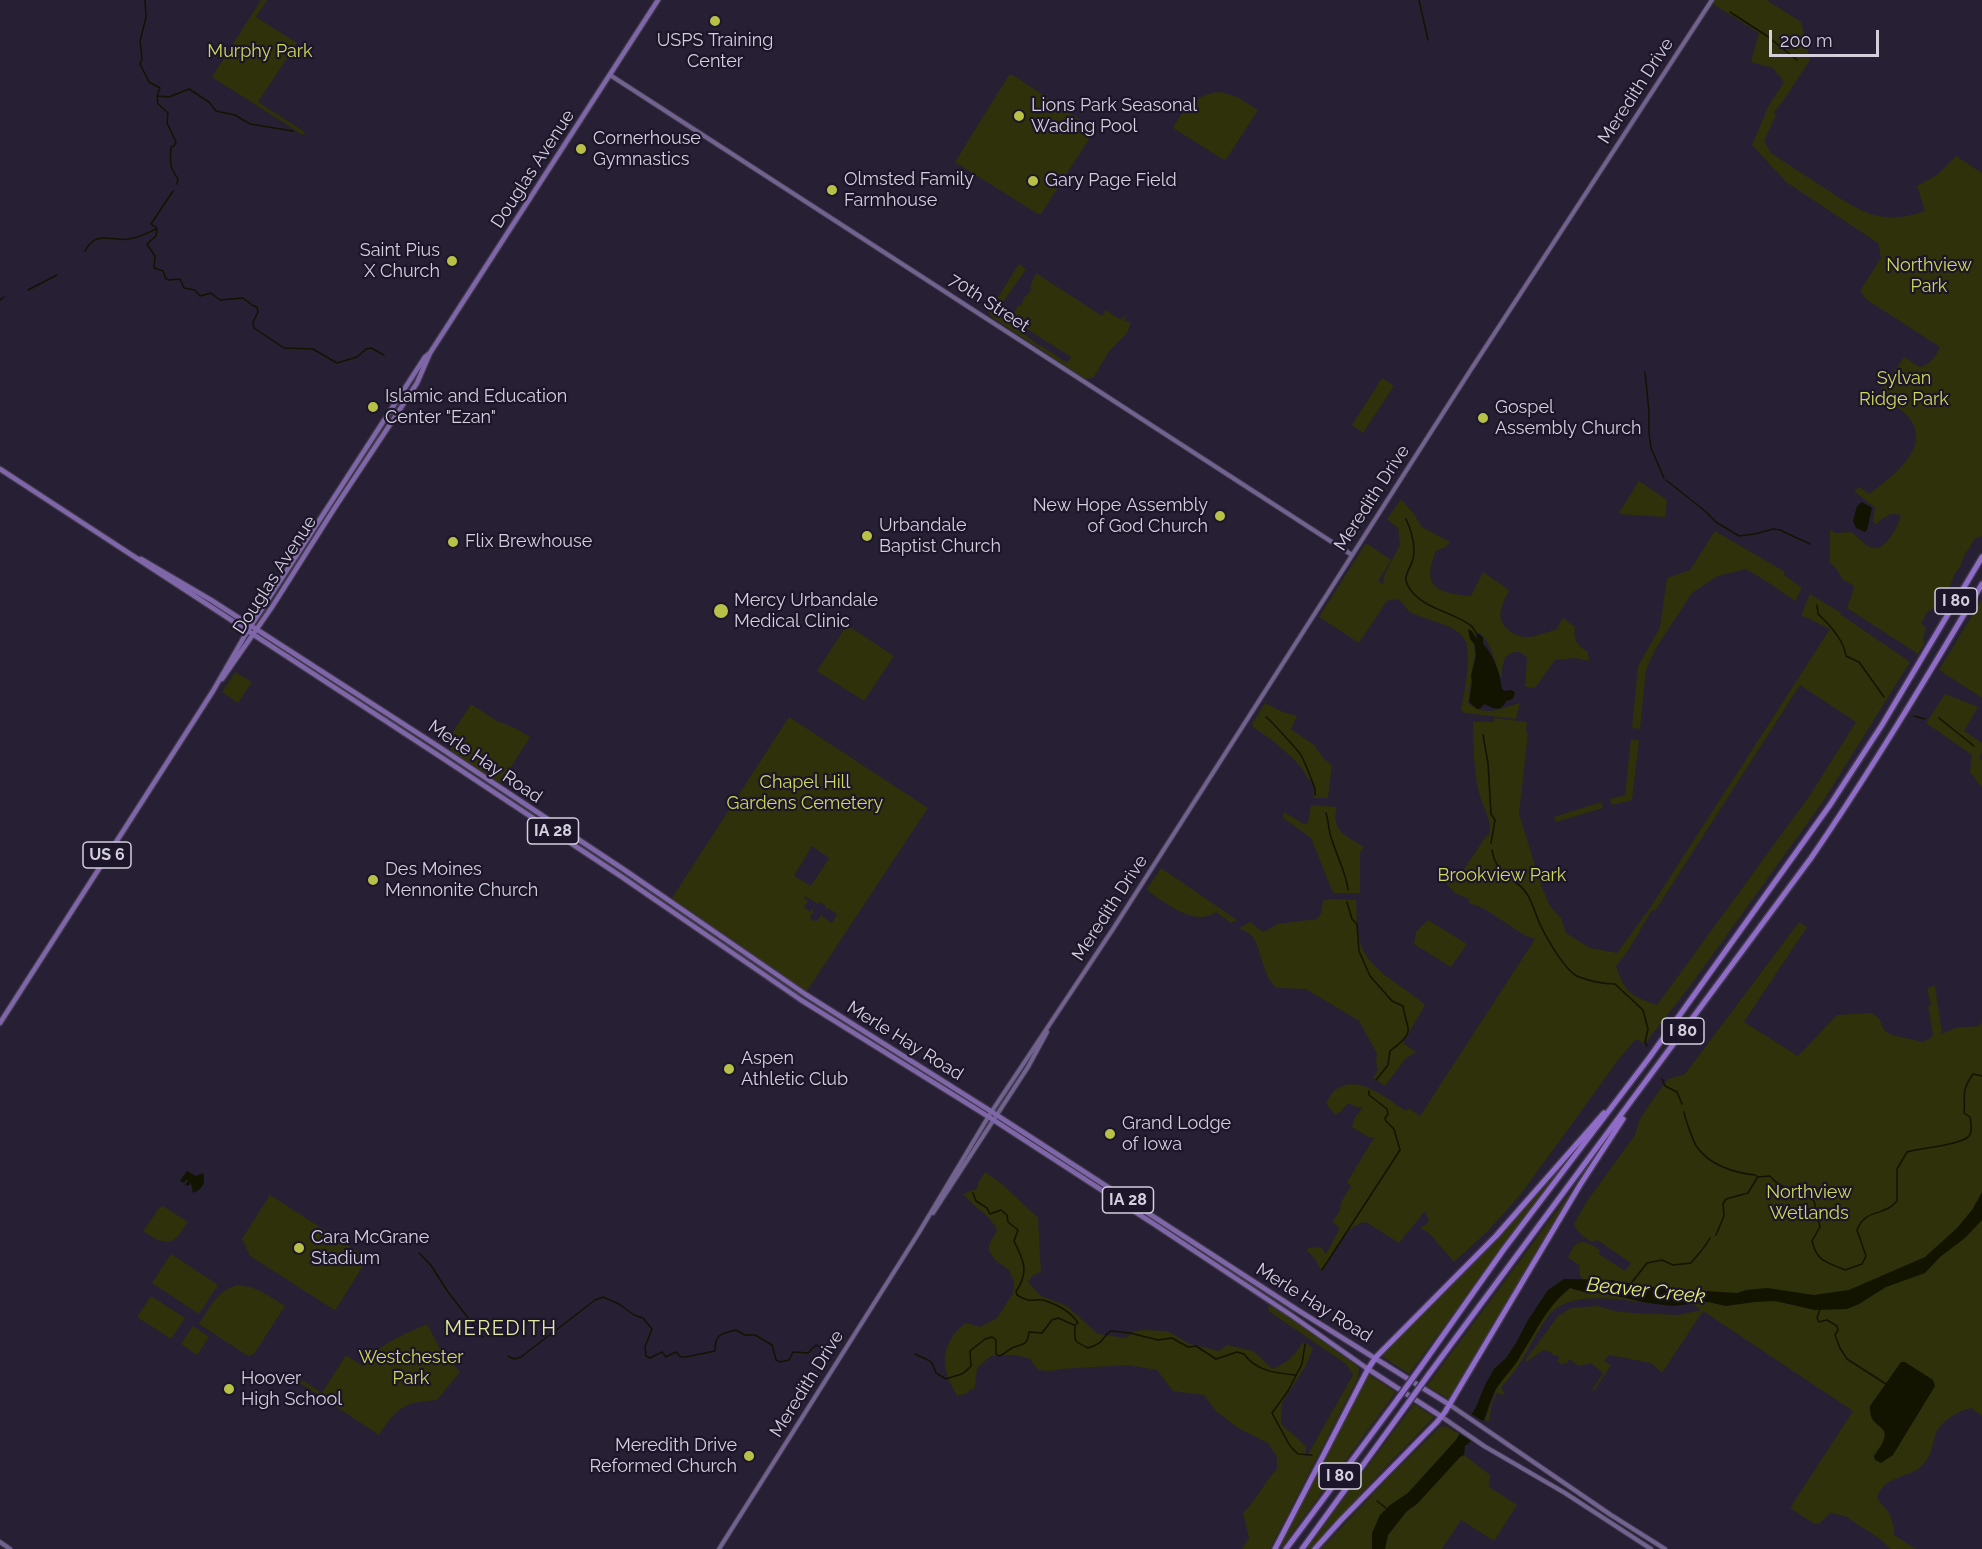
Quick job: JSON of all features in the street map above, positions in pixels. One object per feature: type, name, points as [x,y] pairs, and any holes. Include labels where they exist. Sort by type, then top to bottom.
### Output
[{"type":"highway","name":"I 80","points":[[1286,1549],[1394,1404],[1504,1249],[1614,1104],[1830,805],[1982,557]]},
{"type":"highway","name":"I 80","points":[[1302,1549],[1848,805],[1982,584]]},
{"type":"highway","points":[[1315,1549],[1442,1417],[1580,1185],[1653,1071]]},
{"type":"highway","points":[[1275,1549],[1376,1357],[1496,1236],[1614,1104]]},
{"type":"main road","name":"Douglas Avenue","points":[[214,688],[257,630],[417,383],[430,353],[658,0]]},
{"type":"main road","name":"Meredith Drive","points":[[719,1549],[993,1116],[1028,1067],[1058,1013],[1712,0]]},
{"type":"main road","name":"70th Street","points":[[610,75],[1352,555]]},
{"type":"main road","name":"Douglas Avenue","points":[[0,1023],[214,688],[250,626],[425,357],[430,353]]},
{"type":"main road","name":"Merle Hay Road","points":[[0,469],[622,877],[801,1000],[993,1116],[1484,1446],[1547,1481],[1650,1549]]},
{"type":"main road","name":"Merle Hay Road","points":[[131,554],[257,630],[626,871],[805,994],[1296,1309],[1493,1432],[1576,1492],[1665,1549]]},
{"type":"main road","points":[[0,1542],[10,1549]]},
{"type":"green space","name":"Murphy Park","points":[[261,0],[267,0],[256,17],[297,43],[258,102],[305,132],[303,135],[212,77]]},
{"type":"green space","name":"Northview Park","points":[[1712,0],[1767,0],[1801,22],[1810,60],[1774,112],[1776,115],[1764,141],[1771,153],[1851,205],[1873,215],[1884,217],[1910,215],[1925,211],[1917,186],[1937,175],[1956,156],[1982,173],[1982,536],[1975,538],[1966,552],[1940,604],[1927,612],[1921,624],[1926,630],[1923,637],[1924,644],[1918,654],[1847,608],[1854,586],[1842,579],[1837,569],[1830,563],[1830,530],[1836,533],[1851,532],[1867,546],[1875,548],[1881,547],[1890,538],[1901,516],[1894,514],[1887,516],[1876,525],[1873,522],[1875,508],[1854,491],[1859,487],[1870,494],[1889,478],[1908,459],[1914,449],[1916,438],[1914,426],[1906,414],[1878,395],[1904,357],[1920,367],[1932,359],[1940,347],[1867,300],[1860,291],[1881,258],[1878,243],[1786,182],[1752,145],[1769,105],[1784,82],[1773,68],[1751,62],[1759,33],[1710,2]]},
{"type":"green space","points":[[1009,75],[1013,75],[1094,129],[1041,214],[955,162]]},
{"type":"green space","points":[[1220,92],[1237,97],[1258,110],[1224,160],[1173,128],[1181,114],[1192,103],[1205,95]]},
{"type":"green space","points":[[1019,264],[1026,269],[1003,302],[1002,315],[1036,345],[1038,344],[1057,356],[1057,359],[1058,357],[1067,363],[1071,357],[1008,317],[1010,314],[1013,315],[1018,305],[1021,306],[1024,298],[1032,289],[1030,287],[1036,273],[1102,316],[1106,310],[1121,320],[1124,316],[1126,317],[1124,320],[1130,321],[1126,334],[1108,353],[1093,378],[1085,379],[990,316],[989,311]]},
{"type":"green space","points":[[1382,378],[1394,386],[1363,433],[1352,425]]},
{"type":"green space","points":[[1639,481],[1667,500],[1665,517],[1618,514]]},
{"type":"green space","points":[[1401,499],[1422,527],[1450,542],[1446,547],[1436,551],[1432,563],[1430,573],[1436,586],[1450,593],[1471,596],[1483,572],[1509,590],[1502,607],[1501,618],[1502,623],[1511,632],[1524,637],[1536,636],[1556,630],[1563,618],[1575,627],[1575,639],[1588,652],[1589,661],[1575,658],[1555,660],[1535,688],[1525,687],[1527,658],[1520,652],[1514,652],[1505,657],[1501,677],[1487,641],[1478,632],[1473,639],[1475,653],[1468,703],[1475,708],[1488,711],[1520,703],[1516,719],[1465,713],[1461,710],[1468,661],[1468,651],[1463,637],[1448,626],[1411,613],[1401,601],[1397,599],[1387,601],[1359,643],[1319,617],[1366,543],[1391,560],[1378,581],[1383,584],[1385,573],[1400,545],[1398,528],[1387,519]]},
{"type":"green space","points":[[1715,531],[1785,572],[1784,575],[1802,588],[1795,601],[1746,569],[1718,576],[1692,593],[1656,648],[1646,670],[1640,729],[1632,728],[1638,666],[1660,627],[1667,578],[1690,570]]},
{"type":"green space","name":"Brookview Park","points":[[1810,594],[1910,662],[1822,803],[1693,982],[1647,1041],[1643,1043],[1636,1039],[1619,1059],[1521,1194],[1488,1231],[1454,1262],[1429,1233],[1420,1228],[1429,1222],[1425,1211],[1399,1243],[1366,1222],[1352,1228],[1340,1241],[1323,1271],[1307,1251],[1308,1248],[1321,1247],[1326,1254],[1340,1228],[1332,1222],[1340,1211],[1341,1202],[1351,1186],[1347,1182],[1374,1138],[1352,1127],[1354,1119],[1363,1107],[1356,1107],[1348,1103],[1335,1115],[1326,1103],[1331,1095],[1343,1086],[1352,1084],[1362,1086],[1380,1094],[1406,1111],[1408,1108],[1420,1116],[1535,939],[1524,935],[1485,909],[1469,903],[1469,899],[1455,893],[1441,878],[1444,874],[1456,881],[1486,836],[1489,836],[1489,824],[1479,795],[1477,781],[1473,722],[1494,722],[1494,718],[1527,722],[1526,732],[1528,733],[1519,814],[1542,888],[1550,906],[1561,918],[1566,933],[1590,948],[1617,953],[1650,908],[1830,629],[1801,615]],"holes":[[[1800,685],[1856,722],[1808,798],[1657,1005],[1630,992],[1616,966],[1628,951],[1652,910],[1655,911]]]},
{"type":"green space","points":[[1982,599],[1982,698],[1939,670]]},
{"type":"green space","points":[[847,625],[894,656],[864,701],[817,671]]},
{"type":"green space","points":[[235,672],[252,682],[238,703],[222,692]]},
{"type":"green space","points":[[1945,694],[1978,707],[1964,731],[1982,743],[1982,753],[1979,757],[1982,761],[1982,788],[1970,772],[1972,755],[1926,723]]},
{"type":"green space","points":[[1265,703],[1297,716],[1291,729],[1314,745],[1323,758],[1332,765],[1328,798],[1314,798],[1314,784],[1301,767],[1277,744],[1253,727],[1252,724]]},
{"type":"green space","points":[[471,704],[497,721],[530,737],[500,784],[451,751],[447,741]]},
{"type":"green space","name":"Chapel Hill Gardens Cemetery","points":[[789,717],[928,808],[805,994],[670,901]],"holes":[[[812,846],[829,858],[811,886],[794,876]],[[805,896],[818,904],[820,902],[826,906],[825,909],[828,908],[837,914],[832,923],[822,914],[817,921],[812,920],[810,917],[814,910],[810,912],[804,907],[808,901],[804,898]]]},
{"type":"green space","points":[[1631,739],[1639,740],[1632,800],[1612,805],[1610,799],[1625,795]]},
{"type":"green space","points":[[1601,802],[1603,808],[1556,822],[1554,817]]},
{"type":"green space","points":[[1311,805],[1337,807],[1335,815],[1338,827],[1346,836],[1364,847],[1360,853],[1360,893],[1333,893],[1311,838],[1283,818],[1284,812],[1304,824],[1308,823]]},
{"type":"green space","points":[[1161,868],[1237,920],[1231,923],[1216,912],[1208,916],[1190,915],[1173,908],[1149,892],[1147,889]]},
{"type":"green space","points":[[1356,900],[1359,939],[1369,960],[1386,976],[1425,1005],[1403,1043],[1416,1052],[1406,1058],[1385,1086],[1373,1078],[1378,1070],[1377,1054],[1359,1021],[1306,989],[1277,988],[1268,978],[1252,936],[1239,928],[1250,922],[1263,932],[1278,924],[1317,919],[1321,913],[1323,901]]},
{"type":"green space","points":[[1428,920],[1467,944],[1451,967],[1414,944],[1416,932]]},
{"type":"green space","name":"Northview Wetlands","points":[[1799,922],[1807,927],[1744,1022],[1798,1056],[1837,1015],[1871,1013],[1879,1018],[1884,1030],[1892,1035],[1923,1042],[1933,1034],[1927,988],[1935,986],[1942,1034],[1955,1028],[1979,1026],[1982,1022],[1982,1416],[1971,1408],[1950,1418],[1937,1431],[1925,1462],[1913,1472],[1887,1484],[1877,1497],[1890,1515],[1894,1535],[1916,1549],[1891,1549],[1845,1516],[1830,1513],[1819,1524],[1813,1523],[1790,1508],[1853,1411],[1703,1311],[1662,1373],[1651,1363],[1609,1355],[1604,1361],[1611,1365],[1594,1391],[1592,1390],[1603,1373],[1591,1363],[1579,1366],[1569,1359],[1567,1363],[1561,1364],[1557,1361],[1558,1356],[1545,1350],[1524,1362],[1558,1316],[1571,1308],[1598,1306],[1614,1311],[1679,1315],[1701,1310],[1670,1289],[1636,1286],[1611,1280],[1583,1279],[1580,1276],[1579,1265],[1568,1258],[1577,1243],[1585,1242],[1600,1250],[1599,1254],[1625,1271],[1631,1263],[1597,1240],[1592,1242],[1586,1238],[1579,1233],[1574,1224],[1587,1201],[1635,1135],[1639,1121],[1668,1079],[1685,1074]]},
{"type":"green space","points":[[1558,1169],[1560,1170],[1409,1374],[1382,1356],[1490,1247]]},
{"type":"green space","points":[[985,1172],[1002,1184],[1038,1218],[1041,1272],[1033,1275],[1028,1282],[1041,1296],[1067,1306],[1098,1334],[1126,1338],[1135,1331],[1167,1331],[1190,1344],[1219,1351],[1227,1345],[1253,1351],[1273,1369],[1290,1359],[1302,1343],[1307,1343],[1313,1349],[1305,1367],[1282,1403],[1281,1424],[1306,1446],[1306,1458],[1353,1375],[1346,1364],[1270,1312],[1269,1306],[1273,1305],[1357,1366],[1358,1378],[1270,1549],[1242,1549],[1249,1538],[1243,1513],[1277,1469],[1277,1457],[1268,1443],[1238,1428],[1216,1411],[1204,1395],[1173,1391],[1157,1370],[1128,1365],[1038,1370],[1030,1359],[1015,1355],[991,1356],[977,1368],[975,1387],[957,1396],[945,1367],[946,1352],[951,1339],[966,1323],[980,1327],[997,1318],[1013,1293],[1014,1282],[1009,1270],[995,1260],[989,1251],[989,1245],[997,1230],[994,1224],[963,1194],[978,1188],[978,1183]]},
{"type":"green space","points":[[1576,1185],[1450,1400],[1427,1386]]},
{"type":"green space","name":"Cara McGrane Stadium","points":[[270,1195],[368,1258],[336,1309],[250,1256],[242,1239]]},
{"type":"green space","points":[[163,1206],[188,1222],[178,1236],[170,1242],[157,1240],[143,1231]]},
{"type":"green space","points":[[171,1254],[218,1285],[199,1314],[152,1283]]},
{"type":"green space","points":[[237,1285],[257,1289],[285,1306],[254,1354],[248,1356],[199,1324],[219,1295]]},
{"type":"green space","points":[[1570,1288],[1648,1303],[1596,1298],[1570,1302],[1559,1307],[1546,1319],[1518,1366],[1501,1388],[1505,1394],[1497,1393],[1489,1421],[1486,1421],[1497,1387],[1519,1358],[1544,1315],[1559,1296]]},
{"type":"green space","points":[[151,1296],[185,1318],[171,1339],[137,1317]]},
{"type":"green space","name":"Westchester Park","points":[[427,1324],[443,1354],[460,1372],[437,1400],[417,1402],[402,1408],[391,1418],[379,1435],[300,1383],[302,1380],[322,1393],[346,1355],[363,1366],[376,1351],[400,1336]]},
{"type":"green space","points":[[193,1326],[209,1337],[197,1355],[181,1344]]},
{"type":"green space","points":[[1368,1374],[1396,1392],[1281,1548],[1280,1547]]},
{"type":"green space","points":[[1414,1404],[1434,1417],[1311,1549],[1306,1549]]},
{"type":"green space","points":[[1446,1426],[1459,1434],[1456,1440],[1408,1493],[1390,1505],[1372,1533],[1372,1549],[1321,1549],[1390,1476],[1440,1427]]},
{"type":"green space","points":[[1464,1455],[1490,1475],[1489,1487],[1517,1505],[1494,1541],[1461,1520],[1442,1549],[1385,1549],[1388,1535],[1406,1512],[1418,1503]]},
{"type":"water","points":[[1862,502],[1872,508],[1865,532],[1856,528],[1853,521],[1857,506]]},
{"type":"water","points":[[1468,629],[1476,638],[1479,634],[1483,637],[1483,644],[1496,665],[1502,689],[1515,692],[1513,699],[1506,701],[1502,707],[1494,708],[1484,704],[1477,709],[1469,702],[1471,675],[1476,656],[1475,645],[1470,639]]},
{"type":"water","points":[[187,1171],[196,1176],[203,1173],[203,1185],[193,1193],[191,1183],[188,1186],[185,1185],[188,1180],[184,1183],[180,1181]]},
{"type":"water","name":"Beaver Creek","points":[[1982,1192],[1982,1220],[1925,1273],[1886,1287],[1847,1309],[1815,1310],[1775,1301],[1726,1306],[1708,1302],[1673,1306],[1603,1293],[1588,1293],[1570,1288],[1547,1312],[1516,1364],[1496,1389],[1481,1427],[1465,1446],[1464,1455],[1418,1503],[1406,1512],[1388,1535],[1385,1549],[1372,1549],[1372,1533],[1380,1515],[1408,1493],[1456,1440],[1476,1407],[1494,1369],[1506,1358],[1548,1290],[1564,1279],[1611,1280],[1658,1288],[1737,1293],[1767,1288],[1814,1295],[1849,1290],[1925,1257],[1957,1228],[1972,1210]]},
{"type":"water","points":[[1901,1362],[1905,1362],[1933,1380],[1935,1386],[1893,1455],[1881,1463],[1875,1460],[1874,1456],[1885,1434],[1872,1418],[1870,1406]]},
{"type":"pier","points":[[1468,1412],[1486,1423],[1474,1443],[1457,1432]]},
{"type":"waterway","points":[[145,0],[146,17],[140,41],[142,59],[140,64],[149,82],[160,88],[157,96],[158,104],[168,113],[167,123],[176,142],[171,147],[170,161],[178,179],[177,184]]},
{"type":"waterway","points":[[1419,0],[1428,40]]},
{"type":"waterway","points":[[1730,12],[1767,36],[1797,60]]},
{"type":"waterway","points":[[158,96],[169,97],[189,89],[209,102],[216,111],[235,115],[250,124],[293,131]]},
{"type":"waterway","points":[[173,191],[151,224],[157,228],[156,236],[147,244],[155,256],[154,268],[163,271],[166,279],[180,279],[184,288],[195,290],[200,296],[211,293],[220,300],[243,298],[257,307],[258,312],[253,322],[254,328],[284,348],[313,349],[337,363],[357,357],[366,349],[371,348],[384,355]]},
{"type":"waterway","points":[[85,251],[94,240],[99,238],[132,238],[156,229]]},
{"type":"waterway","points":[[28,290],[57,275]]},
{"type":"waterway","points":[[0,300],[4,297]]},
{"type":"waterway","points":[[1645,372],[1651,448],[1664,478]]},
{"type":"waterway","points":[[1666,480],[1716,522],[1739,536],[1773,529],[1810,544]]},
{"type":"waterway","points":[[1406,519],[1414,544],[1413,559],[1406,575],[1408,586],[1420,599],[1471,626],[1478,636]]},
{"type":"waterway","points":[[1817,605],[1818,614],[1836,634],[1846,656],[1859,662],[1884,697]]},
{"type":"waterway","points":[[1914,716],[1925,719]]},
{"type":"waterway","points":[[1266,717],[1300,754],[1315,789],[1315,795]]},
{"type":"waterway","points":[[1939,718],[1974,746]]},
{"type":"waterway","points":[[1483,735],[1488,763],[1491,814],[1495,820],[1491,843]]},
{"type":"waterway","points":[[1326,813],[1348,890]]},
{"type":"waterway","points":[[1492,850],[1499,867],[1505,873],[1514,876],[1516,883],[1527,893],[1544,932],[1573,974],[1601,983],[1615,984],[1643,1010],[1648,1029],[1645,1042],[1647,1046]]},
{"type":"waterway","points":[[1347,902],[1352,919],[1357,924],[1359,951],[1370,976],[1392,1001],[1403,1006],[1408,1026],[1407,1035],[1390,1051],[1388,1065],[1376,1080]]},
{"type":"waterway","points":[[1684,1112],[1696,1145],[1708,1159],[1739,1172],[1758,1177],[1770,1176],[1782,1186],[1803,1193],[1814,1201],[1820,1227],[1812,1241],[1814,1248],[1828,1263],[1845,1270],[1862,1264],[1866,1256],[1857,1230],[1860,1223],[1897,1201],[1897,1169],[1907,1152],[1958,1142],[1969,1136],[1970,1117],[1964,1113],[1965,1090],[1973,1074],[1982,1076]]},
{"type":"waterway","points":[[1662,1079],[1665,1086],[1677,1092],[1682,1104]]},
{"type":"waterway","points":[[1322,1270],[1400,1150],[1394,1129],[1385,1118],[1388,1114],[1387,1109],[1369,1095],[1369,1091]]},
{"type":"waterway","points":[[1716,1235],[1724,1216],[1723,1204],[1726,1199],[1748,1193],[1757,1178]]},
{"type":"waterway","points":[[973,1193],[976,1201],[987,1208],[990,1214],[1001,1210],[1007,1215],[1008,1222],[1018,1230],[1014,1241],[1024,1266],[1024,1272],[1016,1291],[1017,1295],[1027,1300],[1046,1301],[1068,1312],[1078,1323],[1075,1325],[1077,1342],[1088,1348],[1101,1342],[1111,1331],[1158,1340],[1172,1338],[1188,1347],[1196,1346],[1216,1359],[1237,1352],[1244,1354],[1260,1368],[1295,1375]]},
{"type":"waterway","name":"Beaver Creek","points":[[1629,1286],[1647,1263],[1662,1260],[1673,1265],[1691,1263],[1710,1238]]},
{"type":"waterway","points":[[419,1253],[430,1264],[448,1292],[483,1337]]},
{"type":"waterway","points":[[508,1356],[514,1359],[521,1357],[595,1300],[603,1297],[643,1318],[652,1329],[645,1347],[646,1356],[650,1358],[662,1352],[666,1357],[676,1352],[681,1357],[686,1357],[715,1351],[717,1338],[736,1330],[745,1335],[755,1335],[772,1345],[776,1360],[780,1362],[789,1360],[793,1352],[808,1353],[816,1345],[833,1352]]},
{"type":"waterway","points":[[1820,1309],[1817,1318],[1819,1322],[1827,1320],[1837,1326],[1838,1330],[1835,1335],[1847,1359],[1886,1384]]},
{"type":"waterway","points":[[915,1354],[932,1363],[936,1373],[946,1379],[968,1370],[971,1366],[970,1351],[985,1339],[992,1337],[996,1340],[996,1354],[999,1356],[1026,1342],[1029,1332],[1042,1333],[1052,1320],[1058,1318],[1074,1325]]},
{"type":"waterway","points":[[1305,1344],[1302,1364],[1288,1391],[1272,1413],[1290,1446],[1298,1454],[1312,1455]]},
{"type":"waterway","points":[[1377,1501],[1386,1508]]},
{"type":"place","name":"USPS Training Center","points":[[715,21]]},
{"type":"place","name":"Lions Park Seasonal Wading Pool","points":[[1019,116]]},
{"type":"place","name":"Cornerhouse Gymnastics","points":[[581,149]]},
{"type":"place","name":"Gary Page Field","points":[[1033,181]]},
{"type":"place","name":"Olmsted Family Farmhouse","points":[[832,190]]},
{"type":"place","name":"Saint Pius X Church","points":[[452,261]]},
{"type":"place","name":"Islamic and Education Center \"Ezan\"","points":[[373,407]]},
{"type":"place","name":"Gospel Assembly Church","points":[[1483,418]]},
{"type":"place","name":"New Hope Assembly of God Church","points":[[1220,516]]},
{"type":"place","name":"Urbandale Baptist Church","points":[[867,536]]},
{"type":"place","name":"Flix Brewhouse","points":[[453,542]]},
{"type":"place","name":"Mercy Urbandale Medical Clinic","points":[[721,611]]},
{"type":"place","name":"Des Moines Mennonite Church","points":[[373,880]]},
{"type":"place","name":"Aspen Athletic Club","points":[[729,1069]]},
{"type":"place","name":"Grand Lodge of Iowa","points":[[1110,1134]]},
{"type":"place","name":"Cara McGrane Stadium","points":[[299,1248]]},
{"type":"place","name":"Hoover High School","points":[[229,1389]]},
{"type":"place","name":"Meredith Drive Reformed Church","points":[[749,1456]]},
{"type":"district","name":"MEREDITH","points":[[501,1329]]},
{"type":"park label","name":"Sylvan Ridge Park","points":[[1904,389]]}]
